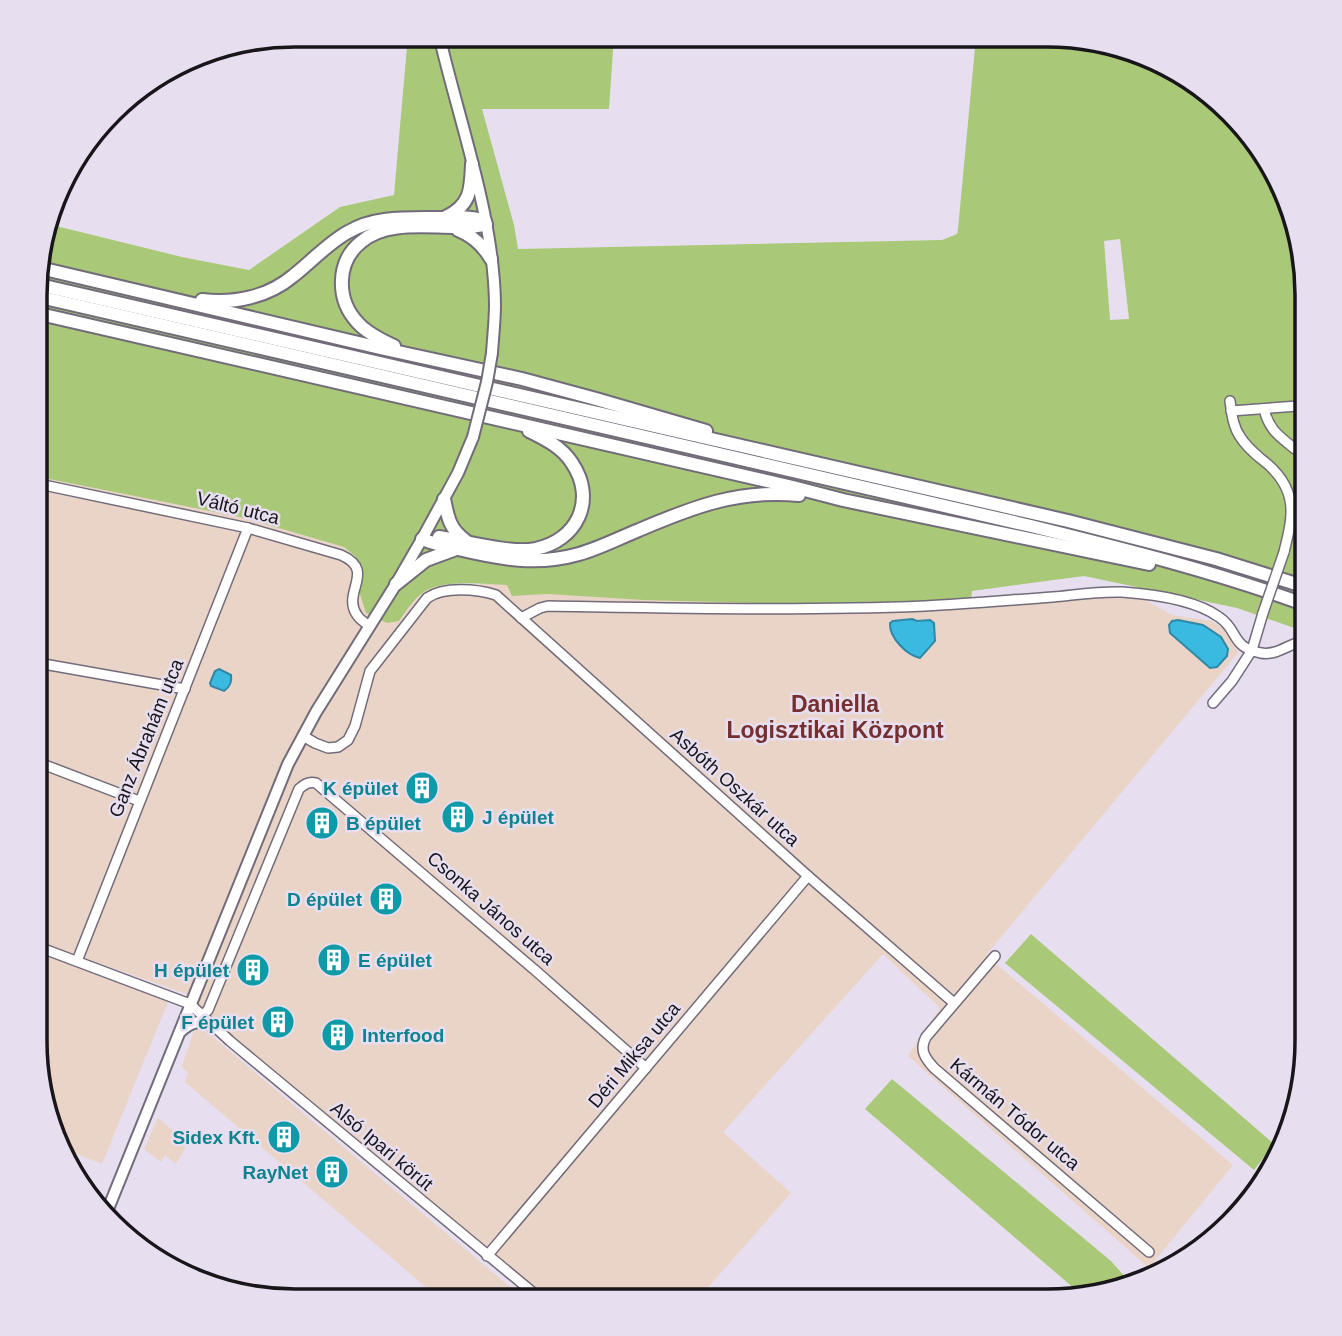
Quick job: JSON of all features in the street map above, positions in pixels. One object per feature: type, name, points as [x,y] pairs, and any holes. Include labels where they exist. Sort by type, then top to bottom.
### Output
[{"type":"highway","points":[[439,218],[452,214],[467,199],[472,164]]},
{"type":"highway","points":[[164,297],[229,302],[265,293],[290,279],[338,238],[358,227],[382,220],[471,218],[485,223]]},
{"type":"highway","points":[[437,360],[383,341],[357,323],[345,302],[341,276],[349,256],[371,235],[399,228],[474,228],[485,223]]},
{"type":"highway","points":[[452,227],[479,242],[491,259]]},
{"type":"highway","points":[[49,270],[522,379],[708,432],[745,447]]},
{"type":"highway","points":[[48,287],[1108,531],[1294,583]]},
{"type":"highway","points":[[47,299],[1019,523],[1255,586],[1294,600]]},
{"type":"highway","points":[[47,316],[844,500],[1220,581],[1255,586]]},
{"type":"highway","points":[[422,539],[433,544],[532,550],[555,543],[573,527],[580,515],[583,492],[581,480],[573,464],[547,440],[500,420]]},
{"type":"highway","points":[[396,584],[426,560],[462,545],[519,560],[553,560],[598,548],[693,507],[724,498],[772,493],[844,500]]},
{"type":"highway","points":[[444,499],[451,526],[462,545]]},
{"type":"main road","points":[[110,1205],[288,764],[422,539],[473,437],[492,353],[495,304],[485,223],[442,48]]},
{"type":"main road","points":[[178,1033],[196,1021],[212,1026]]},
{"type":"street","points":[[1213,703],[1232,681],[1251,650],[1284,552],[1292,517],[1289,493],[1282,479],[1241,439],[1234,424],[1231,406],[1264,409],[1294,406]]},
{"type":"street","points":[[1264,409],[1272,429],[1294,448]]},
{"type":"street","name":"Váltó utca","points":[[47,486],[248,528],[350,559],[359,574],[353,594],[355,612],[358,618],[370,626]]},
{"type":"street","name":"Ganz Ábrahám utca","points":[[77,961],[248,528]]},
{"type":"street","name":"Asbóth Oszkár utca","points":[[303,736],[328,748],[338,747],[348,740],[355,726],[370,671],[427,598],[438,592],[453,590],[496,596],[954,1003]]},
{"type":"street","points":[[521,618],[548,606],[799,610],[962,604],[1120,592],[1175,600],[1213,613],[1226,623],[1240,645],[1251,650],[1275,653],[1294,643]]},
{"type":"street","points":[[47,665],[185,689]]},
{"type":"street","points":[[48,766],[139,801]]},
{"type":"street","name":"Csonka János utca","points":[[202,1016],[208,1010],[299,789],[308,783],[316,783],[646,1068]]},
{"type":"street","name":"Déri Miksa utca","points":[[487,1256],[808,876]]},
{"type":"street","points":[[48,950],[190,1004]]},
{"type":"street","name":"Kármán Tódor utca","points":[[995,956],[924,1041],[923,1054],[934,1068],[1149,1252]]},
{"type":"street","name":"Alsó Ipari körút","points":[[190,1004],[212,1026],[528,1289]]},
{"type":"shaded area","points":[[47,479],[245,518],[344,547],[356,557],[363,575],[359,591],[399,621],[415,600],[428,589],[466,584],[507,584],[513,596],[546,594],[971,602],[1123,588],[1172,615],[1212,621],[1223,628],[1238,653],[986,955],[1233,1165],[1148,1267],[908,1056],[940,1008],[883,954],[723,1132],[791,1193],[707,1288],[533,1289],[236,1042],[184,993],[48,945]]},
{"type":"shaded area","points":[[48,956],[168,1002],[102,1164],[75,1153],[56,1105],[48,1057]]},
{"type":"shaded area","points":[[204,1029],[512,1289],[428,1289],[185,1082],[188,1073],[182,1066],[194,1031]]},
{"type":"shaded area","points":[[158,1118],[188,1143],[176,1164],[165,1155],[161,1162],[144,1149]]},
{"type":"green space","points":[[975,47],[1079,49],[1141,66],[1184,89],[1222,120],[1253,158],[1282,216],[1294,279],[1294,628],[1237,608],[1084,576],[972,591],[971,602],[825,605],[644,600],[547,594],[512,596],[507,585],[457,584],[429,589],[416,599],[399,621],[387,623],[366,613],[359,591],[363,575],[356,557],[344,547],[245,518],[47,479],[47,296],[49,263],[57,226],[182,257],[249,270],[340,207],[394,195],[407,48],[613,48],[609,109],[482,109],[514,225],[518,249],[942,240],[957,234],[958,229]],"holes":[[[1120,239],[1129,319],[1110,320],[1104,241]]]},
{"type":"green space","points":[[1031,934],[1272,1143],[1254,1170],[1005,963]]},
{"type":"green space","points":[[892,1079],[1111,1261],[1125,1276],[1073,1287],[865,1109]]},
{"type":"water","points":[[930,620],[934,623],[935,641],[920,658],[900,645],[890,629],[890,623],[893,621]]},
{"type":"water","points":[[1178,620],[1203,625],[1221,637],[1228,649],[1227,656],[1217,667],[1210,668],[1170,633],[1169,625]]},
{"type":"water","points":[[219,669],[231,675],[230,684],[224,691],[211,686],[210,683],[215,671]]},
{"type":"place","name":"K épület","points":[[422,788]]},
{"type":"place","name":"J épület","points":[[458,817]]},
{"type":"place","name":"B épület","points":[[322,823]]},
{"type":"place","name":"D épület","points":[[386,899]]},
{"type":"place","name":"E épület","points":[[334,960]]},
{"type":"place","name":"H épület","points":[[253,970]]},
{"type":"place","name":"F épület","points":[[278,1022]]},
{"type":"place","name":"Interfood","points":[[338,1035]]},
{"type":"place","name":"Sidex Kft.","points":[[284,1137]]},
{"type":"place","name":"RayNet","points":[[332,1172]]},
{"type":"district","name":"Daniella Logisztikai Központ","points":[[835,717]]}]
